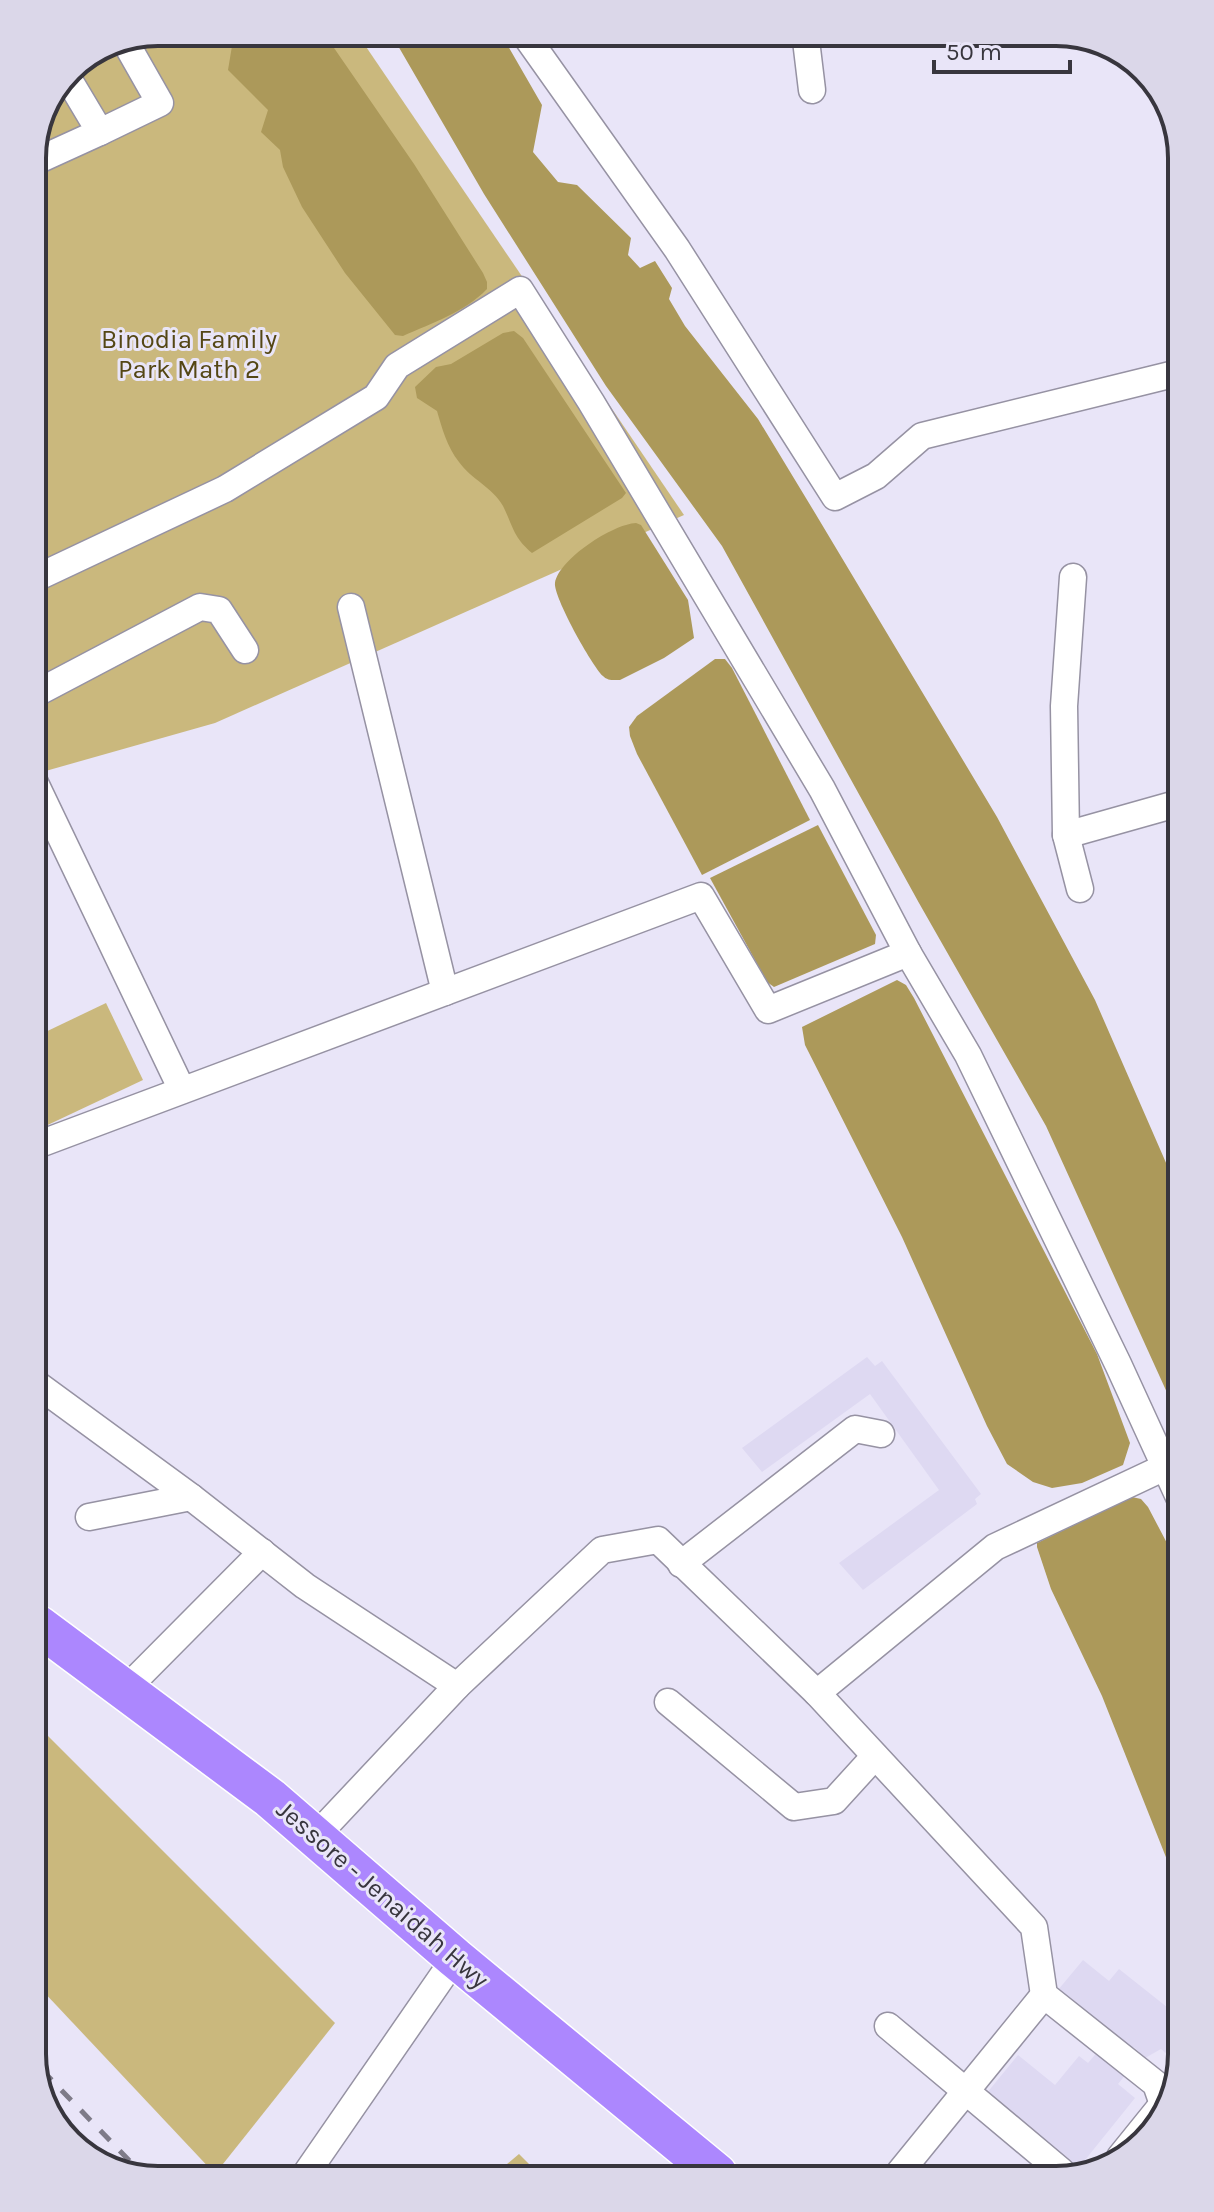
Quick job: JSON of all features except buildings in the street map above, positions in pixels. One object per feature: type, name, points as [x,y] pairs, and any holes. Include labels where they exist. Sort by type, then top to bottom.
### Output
[{"type":"highway","name":"Jessore - Jenaidah Hwy","points":[[46,1631],[270,1798],[455,1958],[707,2166]]},
{"type":"street","points":[[533,46],[677,249],[835,497],[876,476],[922,436],[1168,375]]},
{"type":"street","points":[[807,46],[812,90]]},
{"type":"street","points":[[46,157],[160,103],[130,50]]},
{"type":"street","points":[[73,86],[100,132]]},
{"type":"street","points":[[46,573],[225,489],[376,397],[397,366],[520,290],[591,402],[822,789],[908,953],[968,1055],[1168,1473]]},
{"type":"street","points":[[1073,577],[1064,706],[1066,835],[1080,889]]},
{"type":"street","points":[[46,688],[200,607],[219,610],[245,650]]},
{"type":"street","points":[[351,607],[445,992]]},
{"type":"street","points":[[46,806],[182,1090]]},
{"type":"street","points":[[1066,835],[1168,806]]},
{"type":"street","points":[[46,1142],[701,896],[768,1010],[908,953]]},
{"type":"street","points":[[46,1391],[191,1497],[305,1586],[457,1686]]},
{"type":"street","points":[[681,1564],[855,1429],[881,1434]]},
{"type":"street","points":[[817,1693],[995,1547],[1165,1467]]},
{"type":"street","points":[[89,1517],[191,1497]]},
{"type":"street","points":[[315,1837],[457,1686],[602,1550],[658,1540],[817,1693],[1034,1927],[1044,1995],[1156,2084],[1160,2094]]},
{"type":"street","points":[[125,1690],[262,1552]]},
{"type":"street","points":[[668,1702],[794,1807],[834,1801],[875,1756]]},
{"type":"street","points":[[311,2166],[455,1958]]},
{"type":"street","points":[[905,2166],[1044,1995]]},
{"type":"street","points":[[888,2026],[1055,2166]]},
{"type":"shaded area","points":[[232,46],[333,46],[414,164],[483,273],[487,289],[458,311],[403,336],[395,335],[345,273],[302,207],[283,167],[280,150],[261,132],[268,110],[228,70]]},
{"type":"shaded area","points":[[398,46],[508,46],[542,105],[533,152],[558,182],[577,185],[631,238],[628,255],[640,268],[655,261],[672,288],[669,299],[685,326],[758,419],[997,817],[1095,1000],[1168,1167],[1168,1395],[1046,1126],[722,546],[606,386],[484,194]]},
{"type":"shaded area","points":[[514,331],[523,338],[626,493],[532,553],[517,536],[498,499],[455,456],[437,411],[417,398],[415,387],[436,367],[451,364],[503,333]]},
{"type":"shaded area","points":[[636,523],[641,525],[688,600],[694,638],[664,658],[620,680],[611,680],[598,670],[582,646],[560,602],[555,583],[566,564],[588,544],[614,529]]},
{"type":"shaded area","points":[[715,659],[725,659],[732,668],[810,820],[702,875],[637,754],[629,727],[637,716]]},
{"type":"shaded area","points":[[818,825],[876,935],[875,944],[774,987],[767,982],[710,878]]},
{"type":"shaded area","points":[[897,980],[906,985],[914,998],[1097,1354],[1130,1443],[1123,1465],[1082,1483],[1052,1488],[1033,1482],[1007,1464],[902,1237],[805,1045],[802,1027]]},
{"type":"shaded area","points":[[867,1357],[875,1366],[882,1361],[981,1494],[975,1499],[977,1504],[863,1590],[839,1563],[939,1490],[870,1394],[762,1472],[742,1448]]},
{"type":"shaded area","points":[[1132,1497],[1141,1499],[1148,1507],[1168,1545],[1168,1862],[1102,1696],[1051,1589],[1037,1543]]},
{"type":"shaded area","points":[[1083,1960],[1109,1981],[1119,1969],[1168,2008],[1168,2055],[1161,2049],[1145,2058],[1134,2047],[1119,2062],[1126,2074],[1118,2084],[1135,2098],[1083,2162],[1064,2165],[982,2099],[1018,2055],[1055,2085],[1079,2056],[1088,2063],[1099,2050],[1058,1990]]},
{"type":"green space","name":"Binodia Family Park Math 2","points":[[366,46],[684,515],[215,723],[46,771],[46,151],[50,129],[69,90],[84,74],[102,61],[136,48]]},
{"type":"green space","points":[[106,1003],[143,1080],[46,1126],[46,1032]]},
{"type":"green space","points":[[46,1734],[335,2023],[221,2166],[207,2166],[46,1994]]},
{"type":"green space","points":[[519,2154],[531,2166],[505,2166]]},
{"type":"railway","points":[[48,2076],[131,2162]]}]
